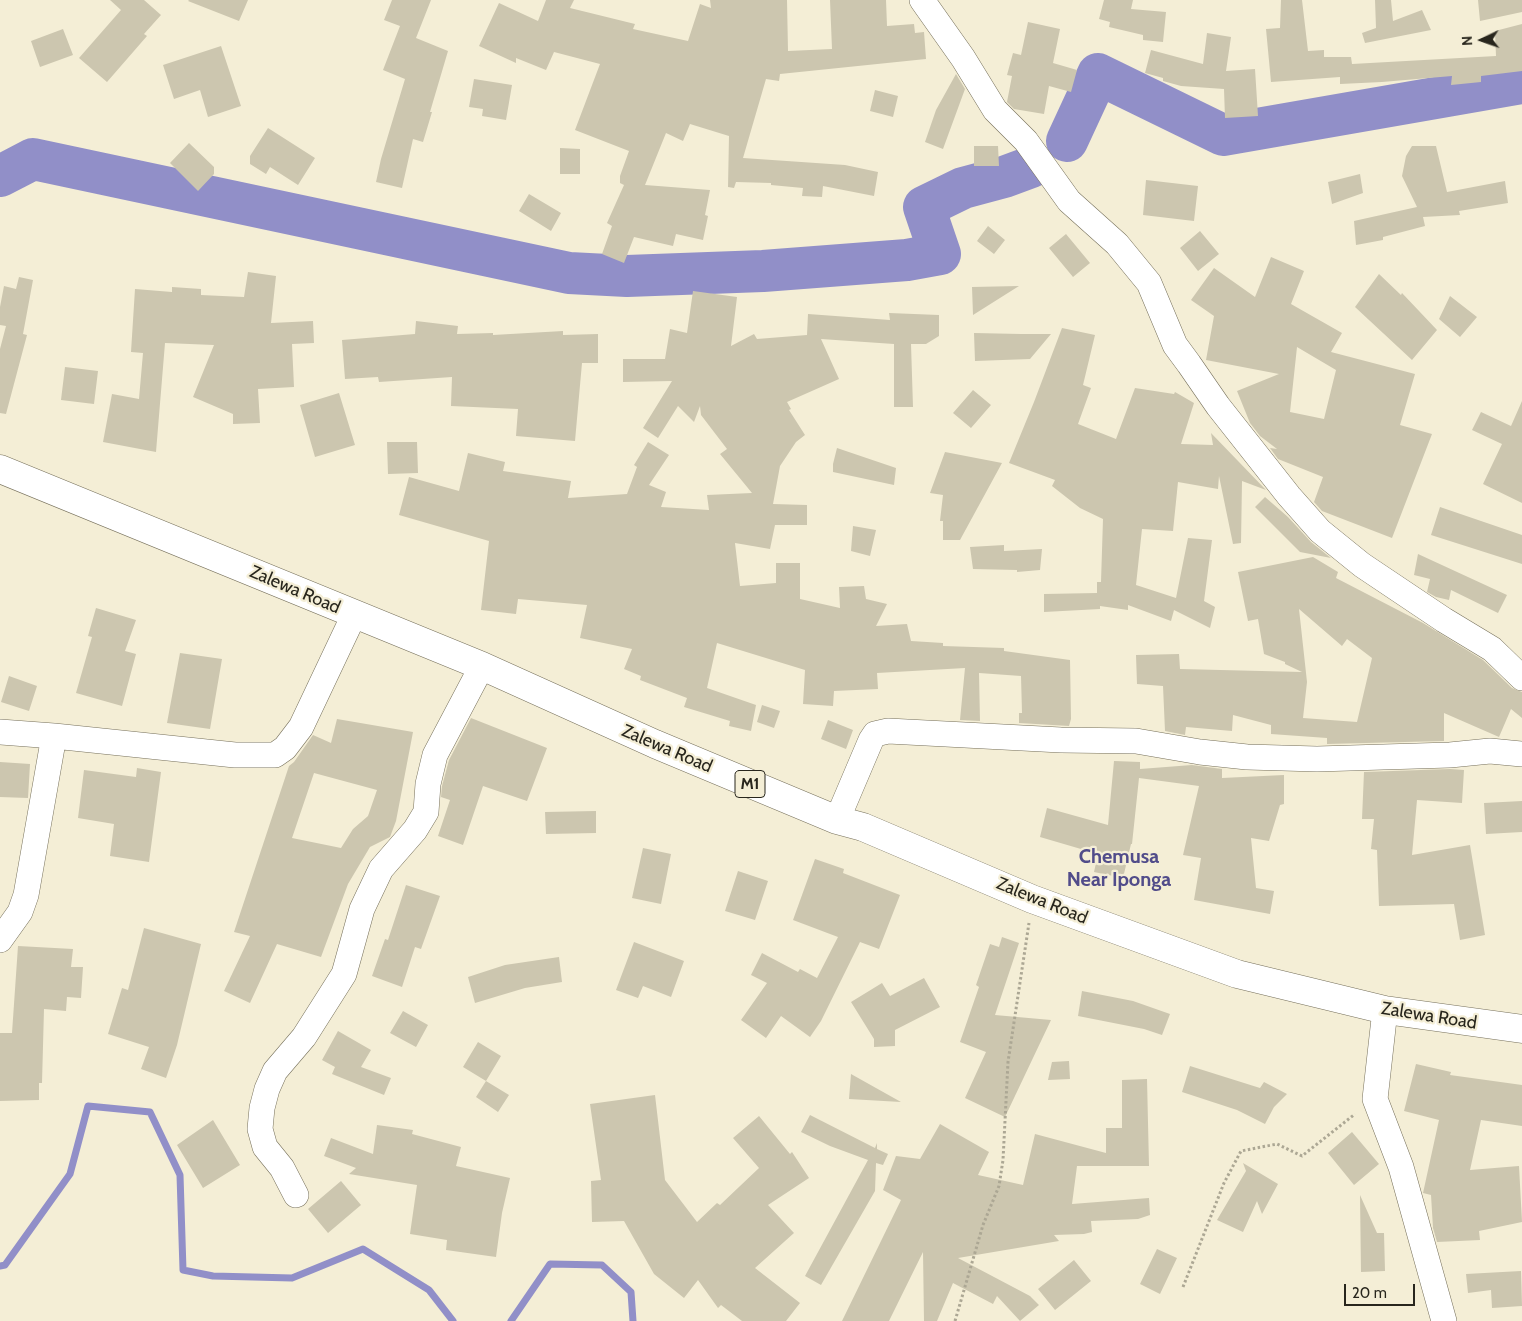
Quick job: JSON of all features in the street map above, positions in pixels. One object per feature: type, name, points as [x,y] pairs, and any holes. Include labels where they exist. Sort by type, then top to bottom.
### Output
[{"type":"highway","name":"Zalewa Road","points":[[0,469],[482,666],[655,744],[837,820],[862,827],[1032,899],[1237,974],[1385,1010],[1522,1029]]},
{"type":"street","points":[[922,0],[963,58],[995,110],[1026,141],[1069,201],[1117,244],[1148,284],[1175,345],[1218,406],[1289,496],[1320,531],[1362,565],[1444,620],[1492,649],[1522,678]]},
{"type":"street","points":[[0,732],[234,755],[275,755],[285,748],[301,727],[354,615]]},
{"type":"street","points":[[296,1195],[282,1168],[265,1147],[260,1129],[262,1108],[267,1089],[275,1071],[304,1037],[344,974],[362,909],[381,869],[415,830],[426,812],[428,784],[435,755],[482,666]]},
{"type":"street","points":[[837,820],[871,740],[875,734],[888,731],[1061,740],[1136,741],[1200,752],[1246,757],[1317,759],[1450,755],[1490,751],[1522,754]]},
{"type":"street","points":[[0,940],[20,912],[26,895],[54,736]]},
{"type":"street","points":[[1385,1010],[1375,1099],[1401,1167],[1444,1321]]},
{"type":"path","points":[[955,1321],[983,1225],[999,1186],[1003,1160],[1008,1062],[1032,899]]},
{"type":"path","points":[[1183,1287],[1224,1183],[1241,1151],[1277,1144],[1302,1156],[1375,1099]]},
{"type":"building","points":[[110,0],[144,0],[161,15],[144,34],[147,36],[107,82],[79,58],[121,10]]},
{"type":"building","points":[[189,0],[248,0],[239,21]]},
{"type":"building","points":[[392,0],[431,0],[416,38],[448,51],[423,142],[413,139],[402,188],[376,182],[405,79],[383,70],[400,26],[384,20]]},
{"type":"building","points":[[546,0],[574,0],[570,8],[635,24],[633,29],[688,41],[700,4],[711,8],[710,0],[787,0],[788,51],[832,49],[830,0],[886,0],[887,26],[914,24],[915,33],[924,32],[926,59],[780,74],[779,81],[766,79],[743,158],[845,165],[878,172],[874,196],[823,186],[822,197],[802,196],[803,188],[771,185],[771,183],[736,182],[734,188],[728,187],[729,136],[690,124],[683,141],[666,133],[645,185],[710,190],[705,215],[708,216],[703,240],[676,234],[673,246],[634,237],[624,263],[602,254],[612,226],[607,223],[624,185],[620,183],[620,176],[629,151],[575,130],[600,64],[554,52],[546,70],[516,58],[516,63],[479,46],[499,3],[538,21]]},
{"type":"building","points":[[1104,0],[1133,0],[1131,9],[1166,12],[1163,42],[1143,40],[1143,35],[1109,27],[1110,22],[1099,19]]},
{"type":"building","points":[[1281,0],[1302,0],[1308,51],[1324,50],[1324,57],[1351,57],[1352,64],[1496,56],[1495,31],[1522,24],[1522,71],[1481,76],[1481,82],[1451,85],[1452,76],[1340,84],[1340,77],[1271,82],[1266,29],[1280,28]]},
{"type":"building","points":[[1375,0],[1391,0],[1393,21],[1422,10],[1431,30],[1365,43],[1362,33],[1376,28]]},
{"type":"building","points":[[1478,0],[1522,0],[1522,12],[1480,21]]},
{"type":"building","points":[[1028,22],[1060,29],[1053,63],[1077,70],[1071,92],[1049,86],[1044,114],[1014,109],[1007,102],[1012,76],[1007,75],[1013,53],[1021,55]]},
{"type":"building","points":[[63,29],[73,55],[40,67],[31,41]]},
{"type":"building","points":[[1207,33],[1231,37],[1226,71],[1255,69],[1258,116],[1225,118],[1224,89],[1181,86],[1145,73],[1151,50],[1203,64]]},
{"type":"building","points":[[221,46],[241,106],[208,117],[200,90],[174,99],[163,65]]},
{"type":"building","points":[[956,74],[965,89],[943,149],[925,142],[936,110]]},
{"type":"building","points":[[474,79],[512,85],[506,120],[482,116],[483,109],[469,107]]},
{"type":"building","points":[[875,90],[898,96],[893,117],[870,111]]},
{"type":"building","points":[[268,128],[315,158],[298,185],[270,167],[266,174],[250,164],[250,156]]},
{"type":"building","points":[[189,143],[214,167],[214,174],[198,191],[170,163]]},
{"type":"building","points":[[974,146],[998,146],[999,166],[974,166]]},
{"type":"building","points":[[1412,146],[1436,146],[1447,192],[1505,181],[1508,203],[1459,211],[1460,215],[1423,217],[1425,226],[1383,237],[1383,240],[1356,245],[1354,221],[1417,207],[1402,176],[1406,156]]},
{"type":"building","points":[[560,148],[580,149],[580,174],[560,174]]},
{"type":"building","points":[[1360,174],[1363,193],[1332,204],[1328,182]]},
{"type":"building","points":[[1146,180],[1198,186],[1194,221],[1143,215]]},
{"type":"building","points":[[529,194],[561,213],[551,231],[519,211]]},
{"type":"building","points":[[988,226],[1005,240],[994,254],[977,241]]},
{"type":"building","points":[[1200,231],[1219,254],[1198,271],[1180,248]]},
{"type":"building","points":[[1066,234],[1090,263],[1073,277],[1049,248]]},
{"type":"building","points":[[1271,257],[1304,271],[1291,304],[1342,333],[1331,352],[1415,374],[1400,425],[1432,434],[1392,538],[1322,511],[1314,502],[1323,477],[1278,459],[1270,448],[1277,449],[1260,436],[1250,423],[1237,391],[1279,374],[1206,360],[1214,316],[1191,300],[1214,268],[1255,297]],"holes":[[[1297,347],[1336,370],[1324,419],[1290,412]]]},
{"type":"building","points":[[248,272],[276,276],[271,323],[313,321],[314,343],[292,344],[294,387],[258,389],[260,423],[233,424],[233,414],[193,397],[214,345],[165,343],[156,452],[103,442],[112,394],[139,399],[143,353],[131,352],[135,289],[172,292],[172,287],[201,289],[201,295],[244,297]]},
{"type":"building","points":[[1379,274],[1401,295],[1402,293],[1437,330],[1412,360],[1355,307]]},
{"type":"building","points":[[19,277],[33,280],[23,334],[27,335],[6,414],[0,413],[0,349],[6,326],[0,325],[0,307],[4,286],[16,289]]},
{"type":"building","points":[[1019,286],[973,315],[972,287]]},
{"type":"building","points":[[693,291],[737,297],[731,346],[754,334],[757,339],[807,335],[808,314],[890,320],[889,313],[939,315],[939,336],[926,344],[911,344],[913,407],[894,407],[894,344],[821,339],[839,379],[787,402],[791,409],[789,410],[805,435],[796,442],[780,466],[773,504],[807,505],[807,525],[775,525],[770,549],[735,543],[740,586],[776,583],[776,563],[800,563],[800,599],[840,608],[839,587],[864,586],[866,599],[887,604],[876,626],[907,624],[911,641],[943,643],[943,646],[1004,648],[1004,651],[1070,660],[1071,719],[1069,726],[1019,723],[1019,713],[1022,713],[1021,676],[979,673],[980,721],[960,720],[965,668],[877,673],[878,689],[834,691],[833,706],[803,704],[805,670],[717,643],[707,688],[756,705],[751,731],[729,726],[730,721],[684,707],[687,698],[640,680],[641,676],[624,669],[632,649],[580,638],[587,605],[518,599],[516,614],[481,610],[489,541],[399,515],[409,477],[459,491],[468,453],[505,462],[503,471],[571,481],[568,498],[627,494],[637,467],[634,465],[648,442],[669,455],[649,485],[666,492],[661,507],[709,510],[707,495],[752,493],[720,454],[727,449],[701,415],[700,406],[694,422],[678,406],[658,438],[643,428],[672,381],[623,382],[623,359],[665,359],[670,329],[687,333]]},
{"type":"building","points":[[1450,296],[1477,317],[1460,337],[1439,319]]},
{"type":"building","points":[[416,321],[458,326],[457,334],[493,333],[493,335],[563,331],[563,335],[598,334],[598,363],[582,363],[575,441],[516,436],[518,409],[451,406],[452,377],[379,382],[378,377],[345,379],[342,340],[415,334]]},
{"type":"building","points":[[1062,328],[1095,335],[1083,385],[1091,388],[1078,424],[1116,439],[1135,388],[1174,394],[1175,392],[1194,403],[1181,444],[1213,445],[1211,433],[1266,490],[1242,481],[1241,543],[1233,544],[1219,476],[1218,489],[1178,482],[1173,531],[1142,529],[1136,585],[1176,598],[1188,538],[1212,540],[1204,601],[1215,607],[1210,628],[1174,610],[1171,621],[1128,605],[1128,610],[1100,606],[1100,609],[1044,612],[1044,594],[1097,593],[1097,582],[1101,582],[1103,519],[1080,508],[1052,486],[1055,480],[1009,463]]},
{"type":"building","points":[[974,333],[1051,334],[1030,359],[975,361]]},
{"type":"building","points":[[65,367],[98,371],[94,404],[61,400]]},
{"type":"building","points":[[973,390],[991,405],[971,428],[953,413]]},
{"type":"building","points":[[339,393],[355,445],[315,457],[300,405]]},
{"type":"building","points":[[1522,401],[1522,503],[1483,484],[1502,444],[1472,430],[1481,412],[1511,426]]},
{"type":"building","points":[[387,442],[417,442],[418,473],[388,474]]},
{"type":"building","points":[[837,448],[896,468],[894,485],[833,472]]},
{"type":"building","points":[[945,452],[1002,463],[960,540],[943,540],[943,521],[940,521],[943,495],[930,493]]},
{"type":"building","points":[[1265,497],[1288,517],[1311,542],[1331,558],[1300,552],[1255,507]]},
{"type":"building","points":[[1440,507],[1522,535],[1522,564],[1431,535]]},
{"type":"building","points":[[853,526],[876,530],[870,556],[851,551]]},
{"type":"building","points":[[1004,545],[1004,551],[1042,549],[1040,570],[1017,572],[1017,570],[973,569],[970,547]]},
{"type":"building","points":[[1418,554],[1507,595],[1498,613],[1451,590],[1449,600],[1436,597],[1427,592],[1430,579],[1414,575]]},
{"type":"building","points":[[1313,557],[1338,572],[1336,578],[1423,623],[1483,660],[1512,688],[1522,692],[1522,718],[1511,709],[1499,737],[1444,713],[1444,741],[1327,744],[1327,738],[1271,734],[1271,725],[1233,715],[1232,731],[1186,727],[1185,735],[1165,731],[1163,686],[1137,684],[1136,655],[1179,654],[1180,669],[1302,672],[1285,664],[1285,662],[1264,654],[1258,619],[1248,621],[1238,572]],"holes":[[[1299,609],[1342,646],[1347,639],[1372,658],[1357,722],[1303,718],[1307,682]]]},
{"type":"building","points":[[96,608],[136,620],[125,651],[136,654],[122,706],[76,693],[92,637],[88,636]]},
{"type":"building","points":[[180,653],[222,659],[210,729],[167,723]]},
{"type":"building","points":[[9,676],[37,686],[29,711],[1,702]]},
{"type":"building","points":[[762,705],[780,711],[774,728],[757,722]]},
{"type":"building","points":[[471,718],[547,748],[527,801],[483,786],[463,845],[438,836],[450,800],[441,797],[449,760]]},
{"type":"building","points":[[337,719],[413,732],[396,821],[390,837],[370,847],[348,884],[321,957],[277,944],[250,1003],[224,991],[250,936],[234,932],[289,766],[294,762],[313,735],[331,743]],"holes":[[[314,773],[377,790],[368,816],[353,829],[341,848],[292,838]]]},
{"type":"building","points":[[828,720],[853,730],[846,749],[821,739]]},
{"type":"building","points":[[1114,761],[1140,762],[1140,769],[1192,765],[1222,769],[1222,778],[1284,775],[1284,804],[1280,805],[1269,841],[1251,838],[1256,888],[1274,891],[1270,914],[1194,900],[1201,858],[1183,855],[1199,786],[1139,778],[1132,844],[1123,878],[1094,872],[1098,854],[1040,837],[1047,808],[1108,825]]},
{"type":"building","points":[[0,762],[30,764],[28,798],[0,797]]},
{"type":"building","points":[[137,768],[161,772],[149,862],[110,856],[114,824],[78,818],[84,770],[136,777]]},
{"type":"building","points":[[1464,770],[1462,803],[1417,800],[1412,855],[1470,845],[1485,935],[1460,940],[1454,904],[1379,906],[1377,850],[1371,849],[1374,819],[1362,819],[1364,772]]},
{"type":"building","points":[[1522,801],[1522,832],[1486,834],[1484,803]]},
{"type":"building","points":[[596,811],[596,833],[546,834],[545,812]]},
{"type":"building","points":[[643,848],[671,854],[661,904],[632,898]]},
{"type":"building","points":[[815,859],[844,869],[843,873],[900,895],[879,949],[860,942],[821,1021],[810,1037],[781,1016],[766,1038],[741,1020],[767,983],[751,975],[762,953],[798,972],[800,969],[817,978],[838,937],[793,920]]},
{"type":"building","points":[[738,871],[768,881],[755,920],[725,911]]},
{"type":"building","points":[[406,885],[440,896],[421,949],[415,947],[402,987],[372,976],[385,939],[388,940]]},
{"type":"building","points":[[144,928],[201,944],[177,1045],[166,1078],[141,1069],[149,1047],[108,1034],[122,988],[128,990]]},
{"type":"building","points":[[1002,937],[1019,943],[995,1015],[1051,1020],[1005,1117],[965,1098],[986,1052],[960,1042],[979,987],[976,985],[990,944],[999,947]]},
{"type":"building","points":[[634,942],[684,961],[671,997],[643,986],[638,998],[616,990]]},
{"type":"building","points":[[18,946],[73,949],[71,967],[83,967],[81,998],[67,997],[66,1011],[44,1009],[42,1083],[39,1083],[39,1100],[0,1101],[0,1033],[12,1033]]},
{"type":"building","points":[[559,957],[562,982],[525,988],[475,1003],[468,977],[505,965]]},
{"type":"building","points":[[924,978],[940,1007],[895,1030],[895,1046],[874,1047],[874,1039],[851,1002],[882,983],[890,996]]},
{"type":"building","points":[[1082,991],[1133,1001],[1170,1014],[1162,1035],[1144,1029],[1078,1016]]},
{"type":"building","points":[[403,1011],[428,1025],[416,1047],[390,1033]]},
{"type":"building","points":[[338,1031],[371,1050],[361,1067],[391,1078],[384,1095],[332,1074],[335,1067],[322,1060]]},
{"type":"building","points":[[478,1042],[501,1056],[486,1081],[463,1067]]},
{"type":"building","points":[[1069,1061],[1070,1079],[1048,1080],[1052,1062]]},
{"type":"building","points":[[1416,1064],[1451,1072],[1450,1075],[1522,1085],[1522,1126],[1481,1120],[1470,1170],[1519,1166],[1522,1222],[1479,1231],[1480,1240],[1437,1242],[1433,1228],[1431,1195],[1423,1193],[1439,1120],[1404,1111]]},
{"type":"building","points":[[1190,1066],[1260,1088],[1264,1082],[1287,1094],[1274,1107],[1265,1124],[1237,1110],[1182,1092]]},
{"type":"building","points":[[851,1074],[901,1102],[849,1099]]},
{"type":"building","points":[[1147,1079],[1149,1166],[1077,1166],[1072,1204],[1149,1198],[1150,1215],[1138,1219],[1091,1221],[1092,1232],[1054,1235],[1059,1241],[958,1258],[1030,1296],[1039,1305],[1020,1321],[997,1296],[993,1304],[953,1283],[937,1321],[924,1321],[923,1252],[889,1321],[842,1321],[901,1200],[883,1190],[896,1156],[920,1159],[940,1124],[989,1152],[978,1175],[1023,1185],[1035,1134],[1106,1153],[1106,1128],[1122,1128],[1122,1080]]},
{"type":"building","points":[[486,1081],[509,1095],[498,1112],[476,1097]]},
{"type":"building","points":[[655,1095],[665,1180],[697,1222],[717,1203],[720,1205],[759,1168],[733,1138],[759,1116],[790,1154],[792,1152],[809,1178],[768,1205],[794,1233],[755,1268],[800,1303],[786,1321],[742,1321],[721,1305],[718,1308],[698,1280],[684,1298],[654,1274],[624,1221],[592,1222],[591,1181],[601,1180],[590,1104]]},
{"type":"building","points":[[810,1115],[875,1148],[877,1143],[877,1149],[888,1154],[883,1165],[876,1163],[875,1191],[821,1285],[805,1276],[868,1160],[830,1146],[801,1132]]},
{"type":"building","points":[[213,1120],[240,1165],[203,1188],[177,1145]]},
{"type":"building","points":[[377,1125],[413,1130],[412,1134],[461,1147],[456,1166],[510,1178],[502,1213],[496,1257],[446,1250],[447,1240],[410,1234],[417,1185],[349,1174],[356,1168],[324,1156],[331,1138],[373,1154]]},
{"type":"building","points":[[1352,1132],[1379,1164],[1354,1185],[1328,1153]]},
{"type":"building","points":[[1243,1163],[1278,1184],[1262,1214],[1257,1201],[1243,1232],[1217,1220],[1246,1171]]},
{"type":"building","points":[[341,1181],[361,1205],[328,1233],[308,1209]]},
{"type":"building","points":[[1360,1195],[1377,1233],[1384,1233],[1385,1271],[1361,1272]]},
{"type":"building","points":[[1157,1249],[1177,1258],[1160,1294],[1140,1284]]},
{"type":"building","points":[[1074,1260],[1091,1281],[1055,1310],[1038,1289]]},
{"type":"building","points":[[1521,1271],[1522,1306],[1492,1308],[1491,1290],[1468,1293],[1466,1274]]},
{"type":"waterway","points":[[1067,141],[1098,74],[1223,135],[1522,83]]},
{"type":"waterway","points":[[0,176],[33,159],[569,273],[627,276],[763,271],[907,260],[940,254],[924,207],[963,188],[1004,177],[1031,167]]},
{"type":"waterway","points":[[0,1266],[5,1265],[70,1174],[88,1106],[150,1112],[180,1175],[183,1270],[213,1276],[292,1278],[363,1249],[429,1290],[453,1321]]},
{"type":"waterway","points":[[511,1321],[550,1264],[602,1265],[631,1292],[633,1321]]},
{"type":"district","name":"Chemusa Near Iponga","points":[[1119,868]]}]
